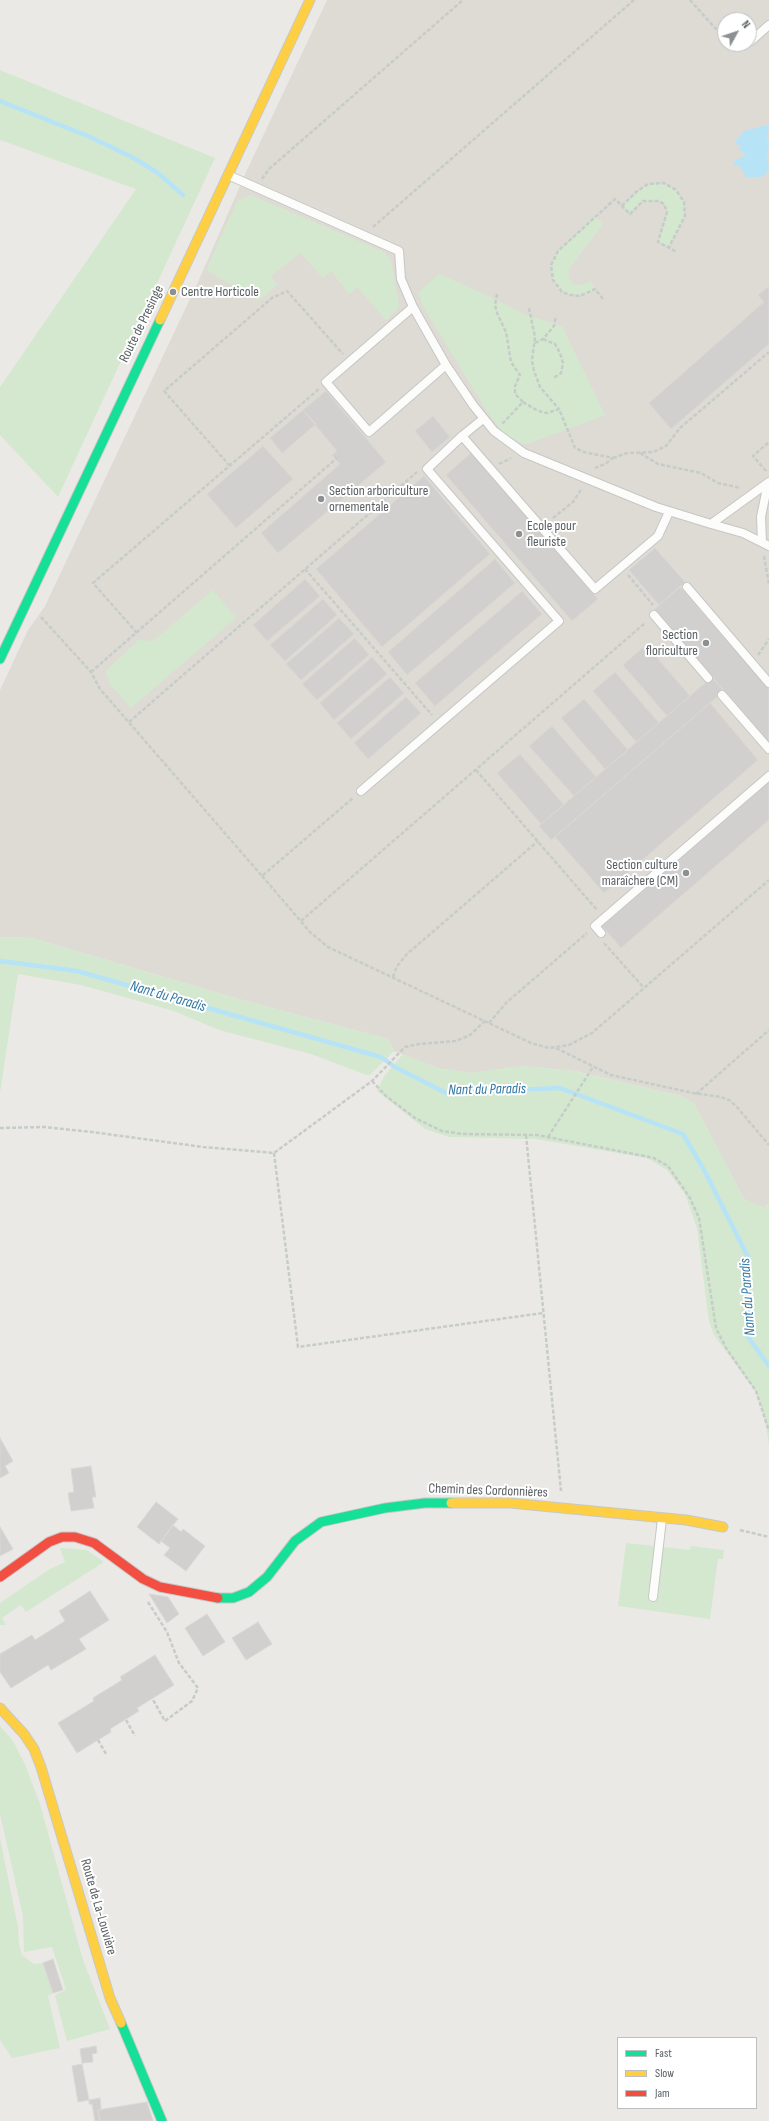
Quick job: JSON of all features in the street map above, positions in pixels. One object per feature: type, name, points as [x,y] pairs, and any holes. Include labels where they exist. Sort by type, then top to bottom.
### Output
[{"type":"street","name":"Route de Presinge","points":[[0,659],[310,0]]},
{"type":"street","name":"Chemin des Cordonnières","points":[[0,1576],[49,1542],[62,1537],[75,1537],[94,1543],[148,1582],[176,1591],[207,1596],[227,1598],[241,1596],[267,1577],[295,1540],[312,1527],[333,1518],[385,1508],[425,1503],[468,1502],[562,1508],[662,1518],[724,1527]]},
{"type":"street","name":"Route de La-Louvière","points":[[0,1708],[24,1734],[34,1749],[41,1767],[110,1998],[155,2101],[162,2121]]},
{"type":"lane","points":[[757,36],[769,25]]},
{"type":"lane","points":[[227,174],[399,251],[401,279],[413,307],[446,364],[483,418],[502,438],[524,452],[669,512],[743,533],[766,544]]},
{"type":"lane","points":[[413,307],[326,382],[369,432],[446,364]]},
{"type":"lane","points":[[361,791],[559,620],[426,469],[483,418]]},
{"type":"lane","points":[[462,436],[595,589],[658,536],[669,512]]},
{"type":"lane","points":[[711,524],[768,482]]},
{"type":"lane","points":[[766,544],[761,517],[768,482]]},
{"type":"lane","points":[[686,587],[769,683]]},
{"type":"lane","points":[[654,616],[708,678]]},
{"type":"lane","points":[[722,695],[769,749]]},
{"type":"lane","points":[[602,933],[595,926],[769,776]]},
{"type":"lane","points":[[653,1597],[662,1518]]},
{"type":"path","points":[[257,188],[269,169],[463,0]]},
{"type":"path","points":[[364,235],[634,0]]},
{"type":"path","points":[[690,0],[717,31]]},
{"type":"path","points":[[622,206],[636,192],[648,184],[664,183],[676,190],[684,202],[685,216],[669,247]]},
{"type":"path","points":[[604,299],[595,289],[590,293],[580,296],[570,296],[562,292],[552,280],[551,265],[558,251],[615,199],[630,214],[644,201],[659,201],[664,204],[667,212],[658,242],[677,252]]},
{"type":"path","points":[[230,466],[164,391],[251,315],[272,298],[287,291],[350,362]]},
{"type":"path","points":[[497,294],[495,309],[506,332],[511,362],[520,375],[515,386],[515,394],[522,402],[538,411],[547,412],[559,410]]},
{"type":"path","points":[[529,308],[535,337],[532,360],[537,380],[550,400],[559,410],[575,448],[584,452],[613,458]]},
{"type":"path","points":[[534,344],[544,339],[554,326],[556,316]]},
{"type":"path","points":[[544,339],[555,344],[558,348],[563,363],[561,372],[555,377],[552,377]]},
{"type":"path","points":[[595,468],[623,454],[658,450],[670,444],[680,428],[769,352]]},
{"type":"path","points":[[137,632],[93,583],[326,382]]},
{"type":"path","points":[[505,421],[522,402]]},
{"type":"path","points":[[769,442],[753,456],[769,474]]},
{"type":"path","points":[[492,470],[502,462],[524,452]]},
{"type":"path","points":[[639,453],[658,464],[701,473],[718,483],[744,489],[750,494]]},
{"type":"path","points":[[91,672],[337,458]]},
{"type":"path","points":[[129,722],[424,466],[426,469]]},
{"type":"path","points":[[553,518],[573,502],[587,479]]},
{"type":"path","points":[[766,544],[769,584]]},
{"type":"path","points":[[621,568],[654,606]]},
{"type":"path","points":[[305,569],[439,724]]},
{"type":"path","points":[[27,602],[91,672],[100,689],[301,921],[328,947],[531,1043],[555,1048],[593,1067],[611,1074],[696,1094],[721,1097],[732,1102],[769,1145]]},
{"type":"path","points":[[301,921],[654,616]]},
{"type":"path","points":[[750,662],[769,639]]},
{"type":"path","points":[[476,770],[604,918]]},
{"type":"path","points":[[262,876],[361,791]]},
{"type":"path","points":[[393,977],[397,966],[407,954],[538,841]]},
{"type":"path","points":[[555,1048],[569,1045],[584,1038],[769,880]]},
{"type":"path","points":[[0,1128],[44,1127],[203,1147],[274,1153],[372,1080],[397,1054],[410,1046],[456,1041],[470,1035],[487,1022],[507,1002],[595,926]]},
{"type":"path","points":[[612,952],[644,988]]},
{"type":"path","points":[[696,1094],[769,1030]]},
{"type":"path","points":[[548,1137],[593,1067]]},
{"type":"path","points":[[372,1080],[386,1096],[415,1118],[434,1129],[463,1134],[526,1135],[548,1137],[654,1158],[668,1166],[680,1181],[699,1218],[716,1328],[726,1348],[756,1391],[769,1431]]},
{"type":"path","points":[[526,1135],[562,1508]]},
{"type":"path","points":[[274,1153],[298,1347],[543,1313]]},
{"type":"path","points":[[724,1527],[769,1537]]},
{"type":"path","points":[[148,1582],[146,1592],[149,1605],[167,1632],[179,1663],[198,1688],[192,1701],[165,1721],[152,1698]]},
{"type":"path","points":[[126,1720],[135,1736]]},
{"type":"path","points":[[98,1740],[106,1754]]},
{"type":"shaded area","points":[[327,0],[769,0],[769,1203],[764,1208],[744,1199],[694,1104],[681,1096],[575,1071],[523,1066],[471,1073],[437,1068],[394,1051],[388,1039],[242,1000],[32,938],[0,937],[0,690],[28,630],[45,606],[198,282],[247,170]]},
{"type":"green space","points":[[0,70],[215,158],[58,497],[0,435],[0,387],[136,189],[0,140]]},
{"type":"green space","points":[[658,183],[668,185],[676,190],[682,197],[685,206],[683,221],[669,247],[658,242],[667,212],[664,204],[659,201],[643,201],[630,214],[622,206],[643,187],[648,184]]},
{"type":"green space","points":[[251,195],[384,252],[391,260],[399,305],[398,309],[386,320],[357,287],[349,294],[331,271],[323,278],[300,253],[271,276],[277,285],[259,301],[206,270],[237,201]]},
{"type":"green space","points":[[596,216],[603,224],[569,269],[569,278],[574,284],[581,285],[591,281],[595,289],[586,295],[567,294],[558,288],[553,280],[550,270],[552,261],[558,251]]},
{"type":"green space","points":[[439,274],[491,297],[526,315],[562,326],[605,415],[525,445],[503,433],[488,413],[425,310],[418,293]]},
{"type":"green space","points":[[213,590],[236,618],[131,708],[109,683],[106,671],[138,640],[153,641]]},
{"type":"green space","points":[[0,937],[32,938],[242,1000],[388,1039],[394,1051],[370,1075],[364,1074],[311,1054],[219,1030],[174,1011],[81,985],[18,974],[0,1093]]},
{"type":"green space","points":[[403,1054],[437,1068],[471,1073],[523,1066],[575,1071],[681,1096],[694,1103],[744,1199],[764,1208],[769,1203],[769,1444],[765,1420],[756,1392],[714,1335],[709,1322],[697,1228],[685,1194],[667,1170],[647,1158],[535,1139],[449,1137],[425,1129],[377,1091],[384,1076]]},
{"type":"green space","points":[[626,1543],[690,1550],[691,1546],[724,1550],[723,1559],[718,1559],[710,1619],[618,1606]]},
{"type":"green space","points":[[60,1549],[87,1550],[104,1562],[26,1612],[21,1605],[2,1618],[6,1625],[0,1625],[0,1603],[48,1570],[65,1562]]},
{"type":"green space","points":[[0,1726],[13,1741],[26,1767],[40,1804],[83,1960],[110,2029],[67,2041],[55,1995],[66,1990],[52,1947],[24,1952],[23,1916],[0,1814]]},
{"type":"green space","points":[[0,1838],[18,1927],[19,1944],[22,1955],[34,1964],[43,1963],[53,1993],[48,1996],[60,2048],[12,2058],[0,2040]]},
{"type":"water","points":[[769,126],[767,158],[769,168],[765,175],[761,177],[746,177],[741,167],[733,165],[736,159],[739,160],[739,156],[742,158],[745,156],[743,151],[739,151],[741,147],[735,142],[744,131]]},
{"type":"building","points":[[769,286],[769,344],[671,429],[649,403],[764,302],[758,295]]},
{"type":"building","name":"Section arboriculture ornementale","points":[[326,391],[386,462],[278,553],[261,533],[340,464],[332,455],[337,451],[303,410]]},
{"type":"building","points":[[303,410],[316,424],[282,453],[270,438]]},
{"type":"building","points":[[433,416],[450,437],[432,452],[415,431]]},
{"type":"building","points":[[263,446],[293,479],[236,528],[207,494]]},
{"type":"building","name":"Ecole pour fleuriste","points":[[471,453],[598,599],[572,621],[446,475]]},
{"type":"building","points":[[424,476],[490,554],[382,647],[316,569]]},
{"type":"building","points":[[655,548],[685,582],[659,605],[629,570]]},
{"type":"building","points":[[495,559],[515,583],[407,675],[388,652]]},
{"type":"building","points":[[305,579],[320,596],[267,641],[253,625]]},
{"type":"building","name":"Section floriculture","points":[[680,587],[769,689],[769,743],[654,610]]},
{"type":"building","points":[[522,591],[542,614],[435,706],[415,683]]},
{"type":"building","points":[[323,599],[337,615],[285,661],[270,645]]},
{"type":"building","points":[[339,618],[354,634],[301,680],[286,664]]},
{"type":"building","points":[[355,638],[369,655],[317,700],[302,684]]},
{"type":"building","points":[[646,645],[690,696],[667,716],[623,665]]},
{"type":"building","points":[[372,657],[387,674],[334,720],[320,703]]},
{"type":"building","points":[[615,672],[659,723],[636,742],[593,691]]},
{"type":"building","points":[[390,677],[404,693],[351,739],[337,723]]},
{"type":"building","points":[[712,677],[724,691],[551,840],[539,826]]},
{"type":"building","points":[[406,697],[421,713],[368,759],[354,743]]},
{"type":"building","points":[[584,699],[628,750],[605,769],[561,718]]},
{"type":"building","points":[[710,703],[758,760],[604,893],[555,837]]},
{"type":"building","points":[[552,726],[596,777],[574,796],[529,746]]},
{"type":"building","points":[[520,754],[564,805],[541,824],[497,773]]},
{"type":"building","name":"Section culture maraîchere (CM)","points":[[769,782],[769,820],[621,948],[602,926]]},
{"type":"building","points":[[0,1438],[13,1461],[5,1466],[9,1473],[0,1478]]},
{"type":"building","points":[[91,1466],[96,1497],[92,1497],[94,1508],[71,1511],[68,1493],[74,1492],[71,1469]]},
{"type":"building","points":[[156,1502],[178,1519],[159,1544],[137,1527]]},
{"type":"building","points":[[173,1525],[181,1532],[183,1529],[205,1546],[186,1571],[164,1555],[170,1548],[161,1541]]},
{"type":"building","points":[[0,1527],[13,1549],[0,1556]]},
{"type":"building","points":[[90,1591],[109,1620],[79,1639],[86,1649],[51,1670],[48,1665],[11,1688],[0,1672],[0,1654],[32,1635],[35,1640],[65,1621],[59,1611]]},
{"type":"building","points":[[149,1594],[168,1597],[179,1614],[167,1623]]},
{"type":"building","points":[[207,1614],[225,1642],[203,1656],[185,1628]]},
{"type":"building","points":[[258,1622],[272,1644],[246,1660],[232,1638]]},
{"type":"building","points":[[155,1655],[174,1685],[137,1708],[139,1711],[110,1729],[111,1732],[77,1753],[58,1723],[94,1701],[93,1698],[122,1680],[120,1677]]},
{"type":"building","points":[[53,1959],[63,1990],[53,1993],[43,1963]]},
{"type":"building","points":[[96,2046],[97,2053],[92,2054],[93,2062],[82,2063],[80,2049]]},
{"type":"building","points":[[82,2064],[89,2100],[78,2102],[72,2066]]},
{"type":"building","points":[[100,2098],[101,2109],[98,2110],[100,2121],[95,2121],[92,2104],[89,2104],[89,2100]]},
{"type":"building","points":[[147,2102],[153,2121],[100,2121],[98,2110]]},
{"type":"waterway","points":[[0,101],[90,137],[132,157],[158,173],[183,195]]},
{"type":"waterway","name":"Nant du Paradis","points":[[0,961],[77,971],[381,1057],[395,1067],[446,1093],[560,1088],[683,1134],[704,1170],[748,1257],[748,1337],[769,1366]]},
{"type":"traffic: fast","points":[[0,659],[160,320]]},
{"type":"traffic: fast","points":[[218,1598],[233,1598],[249,1592],[267,1577],[295,1541],[321,1522],[385,1508],[425,1503],[451,1503]]},
{"type":"traffic: fast","points":[[121,2023],[162,2121]]},
{"type":"traffic: slow","points":[[160,320],[310,0]]},
{"type":"traffic: slow","points":[[451,1503],[510,1503],[686,1520],[723,1527]]},
{"type":"traffic: slow","points":[[0,1708],[24,1734],[34,1749],[41,1767],[110,1998],[121,2023]]},
{"type":"traffic: jam","points":[[0,1577],[49,1542],[62,1537],[75,1537],[94,1543],[143,1579],[160,1587],[218,1598]]},
{"type":"place","name":"Centre Horticole","points":[[173,292]]},
{"type":"place","name":"Section arboriculture ornementale","points":[[321,499]]},
{"type":"place","name":"Ecole pour fleuriste","points":[[519,534]]},
{"type":"place","name":"Section floriculture","points":[[706,643]]},
{"type":"place","name":"Section culture maraîchere (CM)","points":[[686,873]]}]
